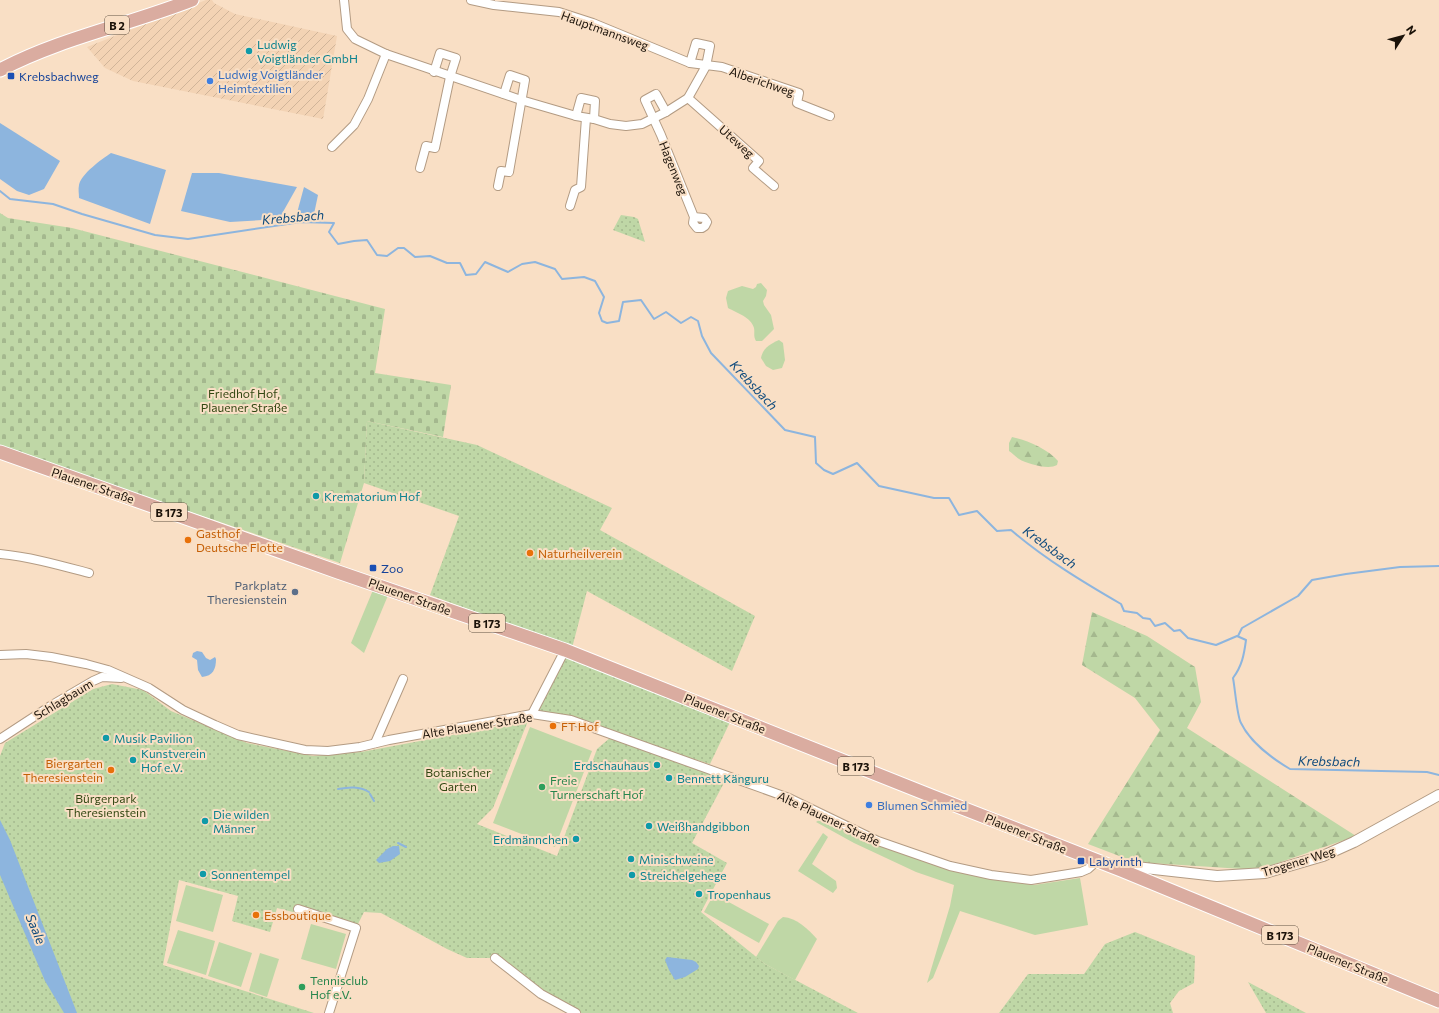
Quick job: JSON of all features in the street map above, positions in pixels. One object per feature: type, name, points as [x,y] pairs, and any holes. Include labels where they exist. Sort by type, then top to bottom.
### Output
[{"type":"main road","name":"B 2","points":[[0,70],[29,56],[77,38],[167,10],[192,0]]},
{"type":"main road","name":"Plauener Straße","points":[[0,452],[338,572],[565,650],[1121,870],[1439,1001]]},
{"type":"street","points":[[344,0],[346,29],[355,39],[386,54],[434,72],[521,100],[610,124],[626,126],[642,124],[654,119],[688,98],[706,66],[710,46],[696,43],[690,63]]},
{"type":"street","name":"Hauptmannsweg","points":[[471,0],[494,5],[559,12],[593,23],[690,63],[706,66]]},
{"type":"street","points":[[420,168],[426,146],[435,148],[450,77],[456,58],[440,53],[434,72]]},
{"type":"street","points":[[332,147],[354,125],[368,99],[386,54]]},
{"type":"street","name":"Alberichweg","points":[[706,66],[722,67],[799,93],[797,103],[830,116]]},
{"type":"street","points":[[498,186],[501,171],[509,172],[524,80],[510,76],[504,94]]},
{"type":"street","name":"Hagenweg","points":[[666,112],[656,94],[645,100],[694,217]]},
{"type":"street","points":[[570,206],[575,190],[581,187],[590,119],[595,101],[581,98],[576,116]]},
{"type":"street","name":"Uteweg","points":[[688,98],[759,161],[753,168],[774,186]]},
{"type":"street","points":[[0,554],[24,557],[89,573]]},
{"type":"street","points":[[532,714],[565,650]]},
{"type":"street","name":"Alte Plauener Straße","points":[[0,655],[26,654],[51,657],[108,670],[149,688],[183,710],[238,735],[305,750],[328,751],[360,747],[532,714],[571,720],[789,798],[878,841],[950,866],[991,875],[1031,880],[1088,870],[1097,861]]},
{"type":"street","name":"Schlagbaum","points":[[0,739],[92,680],[102,677],[117,677],[132,680]]},
{"type":"street","points":[[375,743],[404,678]]},
{"type":"street","name":"Trogener Weg","points":[[1121,870],[1136,867],[1217,876],[1264,873],[1323,856],[1354,842],[1439,795]]},
{"type":"street","points":[[298,909],[356,928],[329,1013]]},
{"type":"street","points":[[495,958],[541,994],[576,1013]]},
{"type":"shaded area","points":[[206,0],[212,0],[214,3],[235,14],[337,36],[323,119],[133,81],[105,68],[87,47]]},
{"type":"green space","name":"Friedhof Hof, Plauener Straße","points":[[0,213],[8,218],[72,228],[385,309],[375,373],[451,385],[443,437],[367,421],[364,483],[340,563],[0,447]]},
{"type":"green space","points":[[621,215],[638,219],[645,242],[613,230]]},
{"type":"green space","points":[[761,283],[767,290],[763,301],[771,315],[774,329],[762,341],[756,341],[754,336],[754,328],[750,321],[728,308],[726,298],[728,291],[742,286],[753,289],[757,284]]},
{"type":"green space","points":[[779,340],[783,343],[785,360],[782,368],[773,370],[766,366],[761,358],[767,347]]},
{"type":"green space","points":[[367,421],[477,445],[612,508],[600,530],[755,616],[732,671],[587,591],[572,648],[430,595],[459,516],[364,483]]},
{"type":"green space","points":[[1012,437],[1024,440],[1043,449],[1058,461],[1057,465],[1049,467],[1038,466],[1019,459],[1009,451],[1009,443]]},
{"type":"green space","points":[[373,590],[389,593],[364,653],[351,643]]},
{"type":"green space","points":[[1092,612],[1147,636],[1195,667],[1201,702],[1187,728],[1356,836],[1258,870],[1135,862],[1088,844],[1160,730],[1135,698],[1082,665]]},
{"type":"green space","points":[[565,654],[731,720],[710,764],[538,710]]},
{"type":"green space","name":"Bürgerpark Theresienstein","points":[[112,684],[143,690],[171,711],[247,743],[313,756],[361,752],[528,721],[493,808],[477,824],[557,856],[597,749],[611,737],[699,769],[725,781],[692,843],[727,863],[701,912],[765,964],[858,1013],[576,1013],[495,958],[467,958],[447,949],[381,913],[364,912],[356,928],[277,908],[270,932],[232,921],[238,896],[179,880],[163,965],[314,1013],[0,1013],[0,756],[5,743],[93,689]]},
{"type":"green space","name":"Freie Turnerschaft Hof","points":[[530,727],[592,751],[555,847],[493,823]]},
{"type":"green space","points":[[819,820],[911,857],[979,877],[1034,885],[1080,878],[1088,925],[1035,935],[960,911],[933,978],[927,983],[950,906],[954,885],[916,872],[854,843],[816,822]]},
{"type":"green space","points":[[823,833],[828,837],[812,864],[836,881],[837,888],[833,893],[798,871]]},
{"type":"green space","points":[[186,885],[223,895],[213,932],[176,921]]},
{"type":"green space","points":[[714,894],[769,924],[759,943],[704,912]]},
{"type":"green space","points":[[783,917],[793,919],[798,922],[817,939],[795,980],[765,964],[756,957],[778,921]]},
{"type":"green space","points":[[311,924],[346,934],[336,969],[301,959]]},
{"type":"green space","points":[[178,930],[215,941],[206,975],[167,963]]},
{"type":"green space","points":[[1135,932],[1195,956],[1194,983],[1179,991],[1170,1003],[1173,1013],[999,1013],[1028,974],[1084,974],[1105,944]]},
{"type":"green space","points":[[219,942],[252,953],[241,987],[208,976]]},
{"type":"green space","points":[[260,953],[279,959],[267,997],[249,991]]},
{"type":"green space","points":[[1248,982],[1306,1013],[1266,1013]]},
{"type":"water","points":[[0,123],[60,161],[44,189],[29,195],[17,191],[0,179]]},
{"type":"water","points":[[111,153],[166,170],[150,224],[79,198],[79,185],[84,176],[92,167]]},
{"type":"water","points":[[192,173],[219,173],[297,187],[279,219],[230,222],[181,211]]},
{"type":"water","points":[[304,187],[318,195],[314,214],[297,213]]},
{"type":"water","points":[[197,651],[202,652],[206,658],[210,660],[215,657],[215,666],[211,674],[202,677],[198,670],[197,660],[192,657],[193,653]]},
{"type":"water","name":"Saale","points":[[0,820],[10,840],[77,1013],[64,1013],[45,981],[0,875]]},
{"type":"water","points":[[393,846],[399,846],[400,854],[390,861],[379,863],[376,860],[387,849]]},
{"type":"water","points":[[667,957],[692,960],[699,966],[698,969],[685,977],[675,980],[665,960]]},
{"type":"waterway","name":"Krebsbach","points":[[0,191],[10,199],[53,204],[155,235],[188,239],[301,222],[334,223],[329,232],[338,244],[367,240],[377,255],[387,256],[398,248],[404,248],[415,257],[430,256],[447,263],[460,263],[466,275],[476,274],[485,262],[508,272],[522,264],[535,262],[555,269],[562,279],[584,277],[595,281],[604,297],[599,313],[602,321],[607,323],[619,321],[623,302],[641,300],[654,319],[666,312],[681,323],[691,317],[698,321],[702,336],[711,353],[785,430],[815,437],[816,463],[824,470],[833,474],[857,463],[879,486],[934,498],[949,498],[959,515],[977,511],[997,531],[1011,530],[1064,570],[1121,604],[1124,611],[1137,613],[1143,618],[1150,619],[1155,626],[1165,623],[1174,631],[1180,630],[1188,638],[1216,645],[1237,636],[1246,640],[1239,669],[1233,678],[1237,708],[1241,723],[1256,743],[1269,755],[1290,769],[1427,772],[1439,775]]},
{"type":"waterway","points":[[1238,636],[1242,628],[1298,596],[1312,580],[1400,567],[1439,566]]},
{"type":"waterway","points":[[338,789],[354,788],[369,792]]},
{"type":"waterway","points":[[370,794],[374,801]]},
{"type":"waterway","points":[[398,843],[406,847]]},
{"type":"place","name":"Ludwig Voigtländer GmbH","points":[[249,51]]},
{"type":"place","name":"Krebsbachweg","points":[[11,76]]},
{"type":"place","name":"Ludwig Voigtländer Heimtextilien","points":[[210,81]]},
{"type":"place","name":"Krematorium Hof","points":[[316,496]]},
{"type":"place","name":"Gasthof Deutsche Flotte","points":[[188,540]]},
{"type":"place","name":"Naturheilverein","points":[[530,553]]},
{"type":"place","name":"Zoo","points":[[373,568]]},
{"type":"place","name":"Parkplatz Theresienstein","points":[[295,592]]},
{"type":"place","name":"FT Hof","points":[[553,726]]},
{"type":"place","name":"Musik Pavilion","points":[[106,738]]},
{"type":"place","name":"Kunstverein Hof e.V.","points":[[133,760]]},
{"type":"place","name":"Erdschauhaus","points":[[657,765]]},
{"type":"place","name":"Biergarten Theresienstein","points":[[111,770]]},
{"type":"place","name":"Bennett Känguru","points":[[669,778]]},
{"type":"place","name":"Freie Turnerschaft Hof","points":[[542,787]]},
{"type":"place","name":"Blumen Schmied","points":[[869,805]]},
{"type":"place","name":"Die wilden Männer","points":[[205,821]]},
{"type":"place","name":"Weißhandgibbon","points":[[649,826]]},
{"type":"place","name":"Erdmännchen","points":[[576,839]]},
{"type":"place","name":"Minischweine","points":[[631,859]]},
{"type":"place","name":"Labyrinth","points":[[1081,861]]},
{"type":"place","name":"Sonnentempel","points":[[203,874]]},
{"type":"place","name":"Streichelgehege","points":[[632,875]]},
{"type":"place","name":"Tropenhaus","points":[[699,894]]},
{"type":"place","name":"Essboutique","points":[[256,915]]},
{"type":"place","name":"Tennisclub Hof e.V.","points":[[302,987]]},
{"type":"park label","name":"Botanischer Garten","points":[[458,779]]}]
